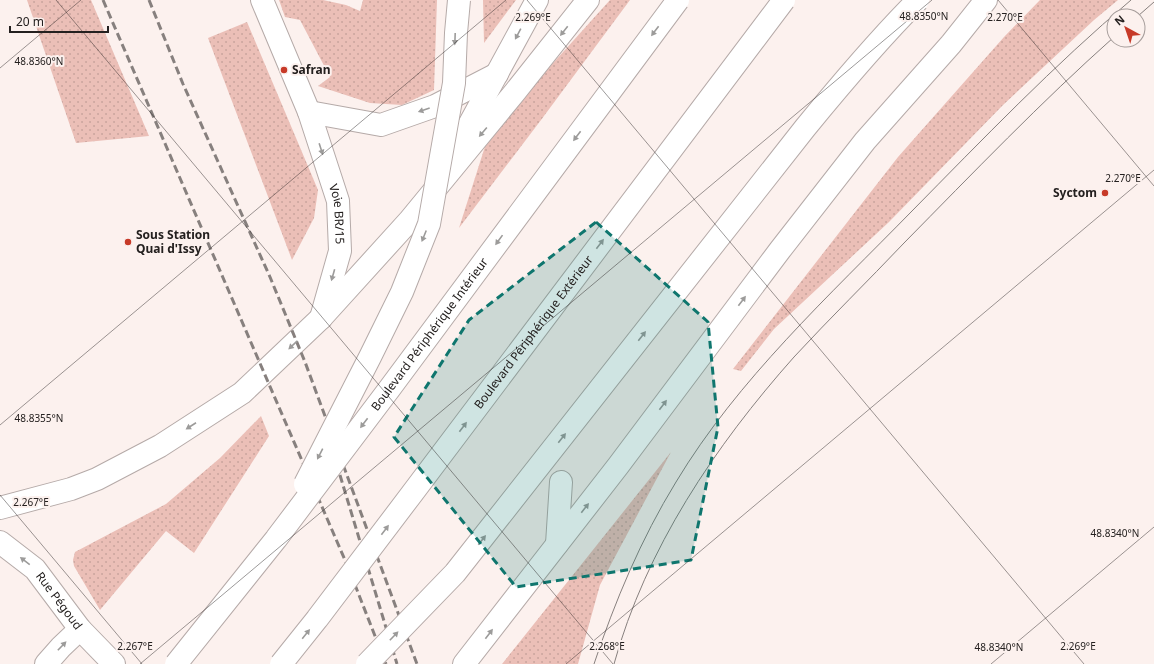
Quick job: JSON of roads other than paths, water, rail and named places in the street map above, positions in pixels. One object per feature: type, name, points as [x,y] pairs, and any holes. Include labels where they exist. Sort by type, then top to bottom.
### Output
[{"type":"main road","name":"Voie BR/15","points":[[262,0],[309,112],[338,201],[340,251],[321,318]]},
{"type":"main road","points":[[276,539],[370,358],[402,292],[429,224],[454,83],[459,0]]},
{"type":"main road","points":[[409,220],[469,125],[536,0]]},
{"type":"main road","points":[[0,508],[71,489],[97,479],[160,446],[242,393],[321,318],[409,220],[515,92],[588,0]]},
{"type":"main road","name":"Boulevard Périphérique Intérieur","points":[[176,664],[276,539],[678,0]]},
{"type":"main road","name":"Boulevard Périphérique Extérieur","points":[[281,664],[411,495],[784,0]]},
{"type":"main road","points":[[367,664],[455,573],[805,128],[849,75],[918,0]]},
{"type":"main road","points":[[464,664],[865,141],[951,44],[986,0]]},
{"type":"main road","points":[[951,44],[998,0]]},
{"type":"main road","points":[[309,112],[381,125],[435,106],[497,74]]},
{"type":"main road","points":[[557,544],[561,482]]},
{"type":"main road","name":"Rue Pégoud","points":[[0,542],[34,569],[80,629],[114,664]]},
{"type":"main road","points":[[46,664],[80,629]]},
{"type":"tram line","points":[[594,664],[620,594],[651,526],[676,482],[727,408],[756,373],[817,307],[965,157],[1074,50],[1131,0]]},
{"type":"tram line","points":[[1146,9],[1154,2]]},
{"type":"tram line","points":[[614,664],[628,621],[664,539],[686,500],[737,426],[765,391],[808,342],[1034,112],[1106,44]]},
{"type":"railway","points":[[103,0],[348,567],[386,664]]},
{"type":"railway","points":[[149,0],[183,84],[270,277],[305,362],[417,664]]},
{"type":"railway","points":[[333,452],[397,664]]},
{"type":"place","name":"Safran","points":[[284,70]]},
{"type":"place","name":"Syctom","points":[[1105,193]]},
{"type":"place","name":"Sous Station Quai d'Issy","points":[[128,242]]}]
